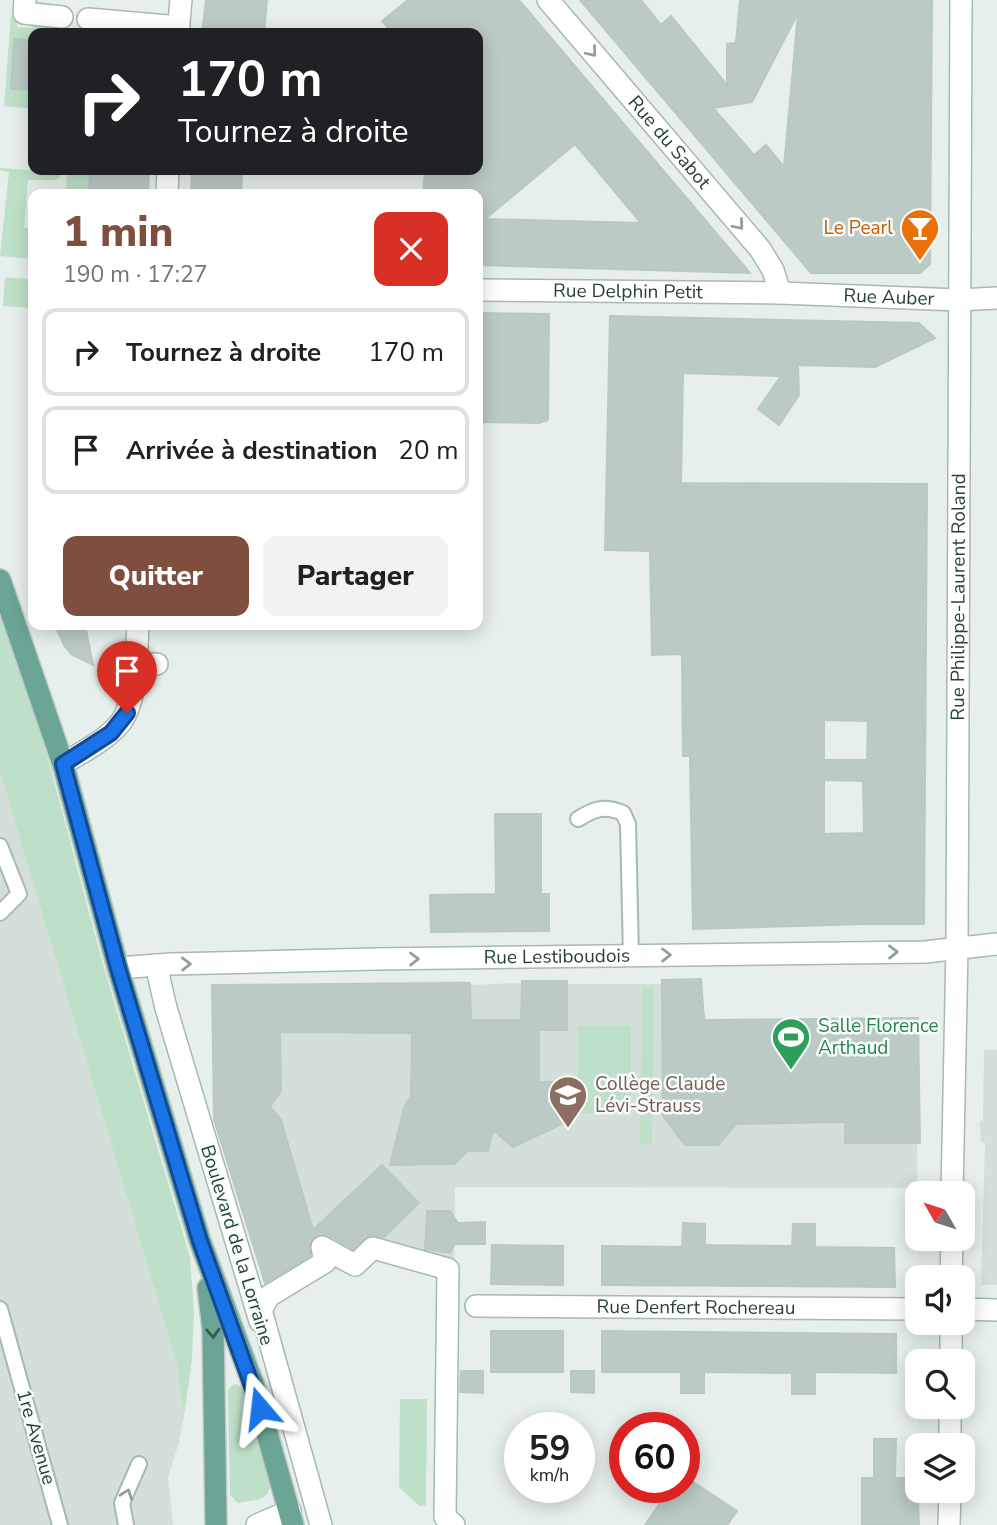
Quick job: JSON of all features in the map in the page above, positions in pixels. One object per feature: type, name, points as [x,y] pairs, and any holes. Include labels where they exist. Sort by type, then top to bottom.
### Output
[{"type":"main road","name":"Boulevard de la Lorraine","points":[[0,580],[63,764],[118,968],[200,1241],[253,1384],[291,1518]]},
{"type":"main road","name":"Boulevard de la Lorraine","points":[[200,1241],[213,1329],[216,1525]]},
{"type":"street","points":[[25,0],[24,13],[62,17]]},
{"type":"street","points":[[179,28],[181,0]]},
{"type":"street","name":"Rue du Sabot","points":[[548,0],[760,249],[773,270],[780,293]]},
{"type":"street","name":"Rue Philippe-Laurent Roland","points":[[952,1181],[957,948],[961,0]]},
{"type":"street","points":[[88,19],[162,28]]},
{"type":"street","name":"Rue Delphin Petit","points":[[483,289],[780,293]]},
{"type":"street","name":"Rue Auber","points":[[780,293],[958,300],[997,298]]},
{"type":"street","points":[[63,764],[120,724],[146,665],[139,630]]},
{"type":"street","name":"Rue Lestiboudois","points":[[118,968],[375,959],[925,952],[997,944]]},
{"type":"street","name":"Boulevard de la Lorraine","points":[[156,965],[166,1008],[319,1525]]},
{"type":"street","points":[[319,1525],[261,1310],[269,1296],[325,1262],[322,1247],[355,1265],[373,1248],[448,1269],[445,1517],[454,1525]]},
{"type":"street","name":"Rue Denfert Rochereau","points":[[476,1306],[905,1309]]},
{"type":"street","points":[[975,1309],[997,1310]]},
{"type":"street","points":[[949,1525],[950,1503]]},
{"type":"street","name":"Boulevard de la Lorraine","points":[[257,1525],[291,1518]]},
{"type":"lane","points":[[578,819],[596,808],[612,808],[623,813],[628,824],[631,956]]},
{"type":"lane","points":[[0,846],[19,894],[0,914]]},
{"type":"lane","name":"1re Avenue","points":[[0,1309],[60,1525]]},
{"type":"lane","points":[[126,1525],[122,1503],[139,1464]]},
{"type":"shaded area","points":[[0,772],[177,1365],[184,1416],[168,1478],[173,1525],[0,1525]]},
{"type":"shaded area","name":"Collège Claude Lévi-Strauss","points":[[698,979],[706,1020],[917,1019],[920,1138],[917,1143],[918,1181],[905,1181],[905,1188],[455,1187],[454,1270],[374,1248],[325,1260],[269,1296],[214,1119],[212,987],[466,981],[471,985],[564,981],[567,984],[661,984],[664,980]]},
{"type":"shaded area","points":[[984,1050],[997,1050],[997,1285],[981,1285],[985,1143],[981,1142],[980,1121],[983,1121]]},
{"type":"green space","points":[[11,16],[16,18],[17,27],[31,28],[28,28],[28,40],[14,39],[11,88],[28,90],[28,108],[4,106]]},
{"type":"green space","points":[[62,23],[62,28],[31,28],[35,24]]},
{"type":"green space","points":[[0,170],[28,170],[28,175],[60,175],[55,180],[28,180],[24,228],[28,228],[28,259],[0,256],[9,172]]},
{"type":"green space","points":[[67,175],[104,176],[103,189],[66,189]]},
{"type":"green space","points":[[5,277],[28,279],[28,308],[3,306]]},
{"type":"green space","points":[[0,609],[43,740],[102,961],[190,1257],[194,1312],[192,1359],[184,1416],[177,1365],[0,772]]},
{"type":"green space","points":[[642,987],[654,987],[652,1144],[640,1144]]},
{"type":"green space","points":[[578,1026],[631,1026],[631,1113],[578,1113]]},
{"type":"green space","points":[[235,1384],[241,1387],[271,1485],[267,1495],[260,1499],[238,1503],[230,1495],[228,1393],[229,1388]]},
{"type":"green space","points":[[400,1399],[427,1399],[426,1505],[419,1506],[399,1487]]},
{"type":"building","points":[[206,0],[267,0],[264,28],[203,28]]},
{"type":"building","points":[[408,0],[519,0],[750,273],[483,265],[483,189],[423,189],[425,175],[483,175],[483,28],[388,28],[382,21]],"holes":[[[575,144],[641,223],[485,219]]]},
{"type":"building","points":[[580,0],[641,0],[661,25],[671,16],[727,85],[727,44],[736,43],[740,0],[932,0],[930,264],[920,273],[811,273]],"holes":[[[798,13],[784,167],[766,145],[754,155],[713,108],[752,102]]]},
{"type":"building","points":[[14,39],[28,40],[28,90],[11,89]]},
{"type":"building","points":[[90,175],[149,175],[148,189],[89,189]]},
{"type":"building","points":[[192,175],[242,175],[241,189],[191,189]]},
{"type":"building","points":[[483,313],[549,314],[548,420],[539,423],[483,422]]},
{"type":"building","points":[[610,316],[919,323],[935,338],[875,367],[798,365],[799,395],[779,425],[758,409],[781,376],[683,373],[681,483],[927,484],[924,924],[693,929],[690,756],[683,756],[682,654],[652,655],[650,551],[605,550]],"holes":[[[824,720],[868,721],[867,760],[824,760]],[[824,780],[863,781],[864,833],[824,834]]]},
{"type":"building","points":[[57,630],[86,630],[93,665],[71,654]]},
{"type":"building","points":[[495,814],[541,814],[541,894],[549,894],[549,931],[431,932],[430,895],[496,894]]},
{"type":"building","name":"Salle Florence Arthaud","points":[[701,979],[704,1020],[918,1018],[920,1143],[845,1143],[845,1122],[736,1124],[718,1145],[685,1145],[663,1116],[662,980]]},
{"type":"building","points":[[522,981],[567,981],[567,1030],[539,1030],[539,1082],[568,1082],[568,1121],[513,1147],[493,1130],[488,1151],[467,1151],[454,1164],[390,1165],[404,1108],[411,1096],[412,1033],[280,1032],[281,1091],[270,1106],[281,1120],[313,1230],[382,1165],[419,1203],[384,1237],[369,1236],[353,1249],[328,1235],[315,1236],[310,1243],[310,1256],[265,1283],[214,1119],[212,985],[470,983],[471,1020],[521,1020]]},
{"type":"building","points":[[427,1211],[450,1211],[458,1223],[485,1222],[485,1244],[455,1244],[450,1253],[425,1249]]},
{"type":"building","points":[[683,1223],[705,1224],[705,1245],[792,1246],[793,1224],[815,1224],[815,1247],[894,1248],[895,1287],[602,1285],[602,1246],[682,1247]]},
{"type":"building","points":[[492,1245],[563,1246],[563,1285],[491,1284]]},
{"type":"building","points":[[491,1331],[563,1331],[563,1372],[491,1372]]},
{"type":"building","points":[[602,1331],[896,1334],[896,1373],[815,1372],[815,1394],[792,1394],[792,1373],[704,1372],[704,1393],[681,1393],[681,1372],[602,1372]]},
{"type":"building","points":[[461,1371],[483,1371],[483,1393],[460,1392]]},
{"type":"building","points":[[571,1371],[594,1371],[594,1393],[571,1392]]},
{"type":"building","points":[[874,1439],[896,1439],[895,1478],[905,1478],[905,1503],[918,1503],[919,1525],[862,1525],[862,1478],[874,1478]]},
{"type":"building","points":[[700,1487],[737,1511],[727,1525],[645,1525],[660,1503],[700,1503]]},
{"type":"place","name":"Le Pearl","points":[[920,262]]},
{"type":"place","name":"Salle Florence Arthaud","points":[[791,1071]]},
{"type":"place","name":"Collège Claude Lévi-Strauss","points":[[568,1129]]},
{"type":"route","points":[[127,713],[111,733],[63,764],[118,968],[200,1241],[260,1408]]}]
